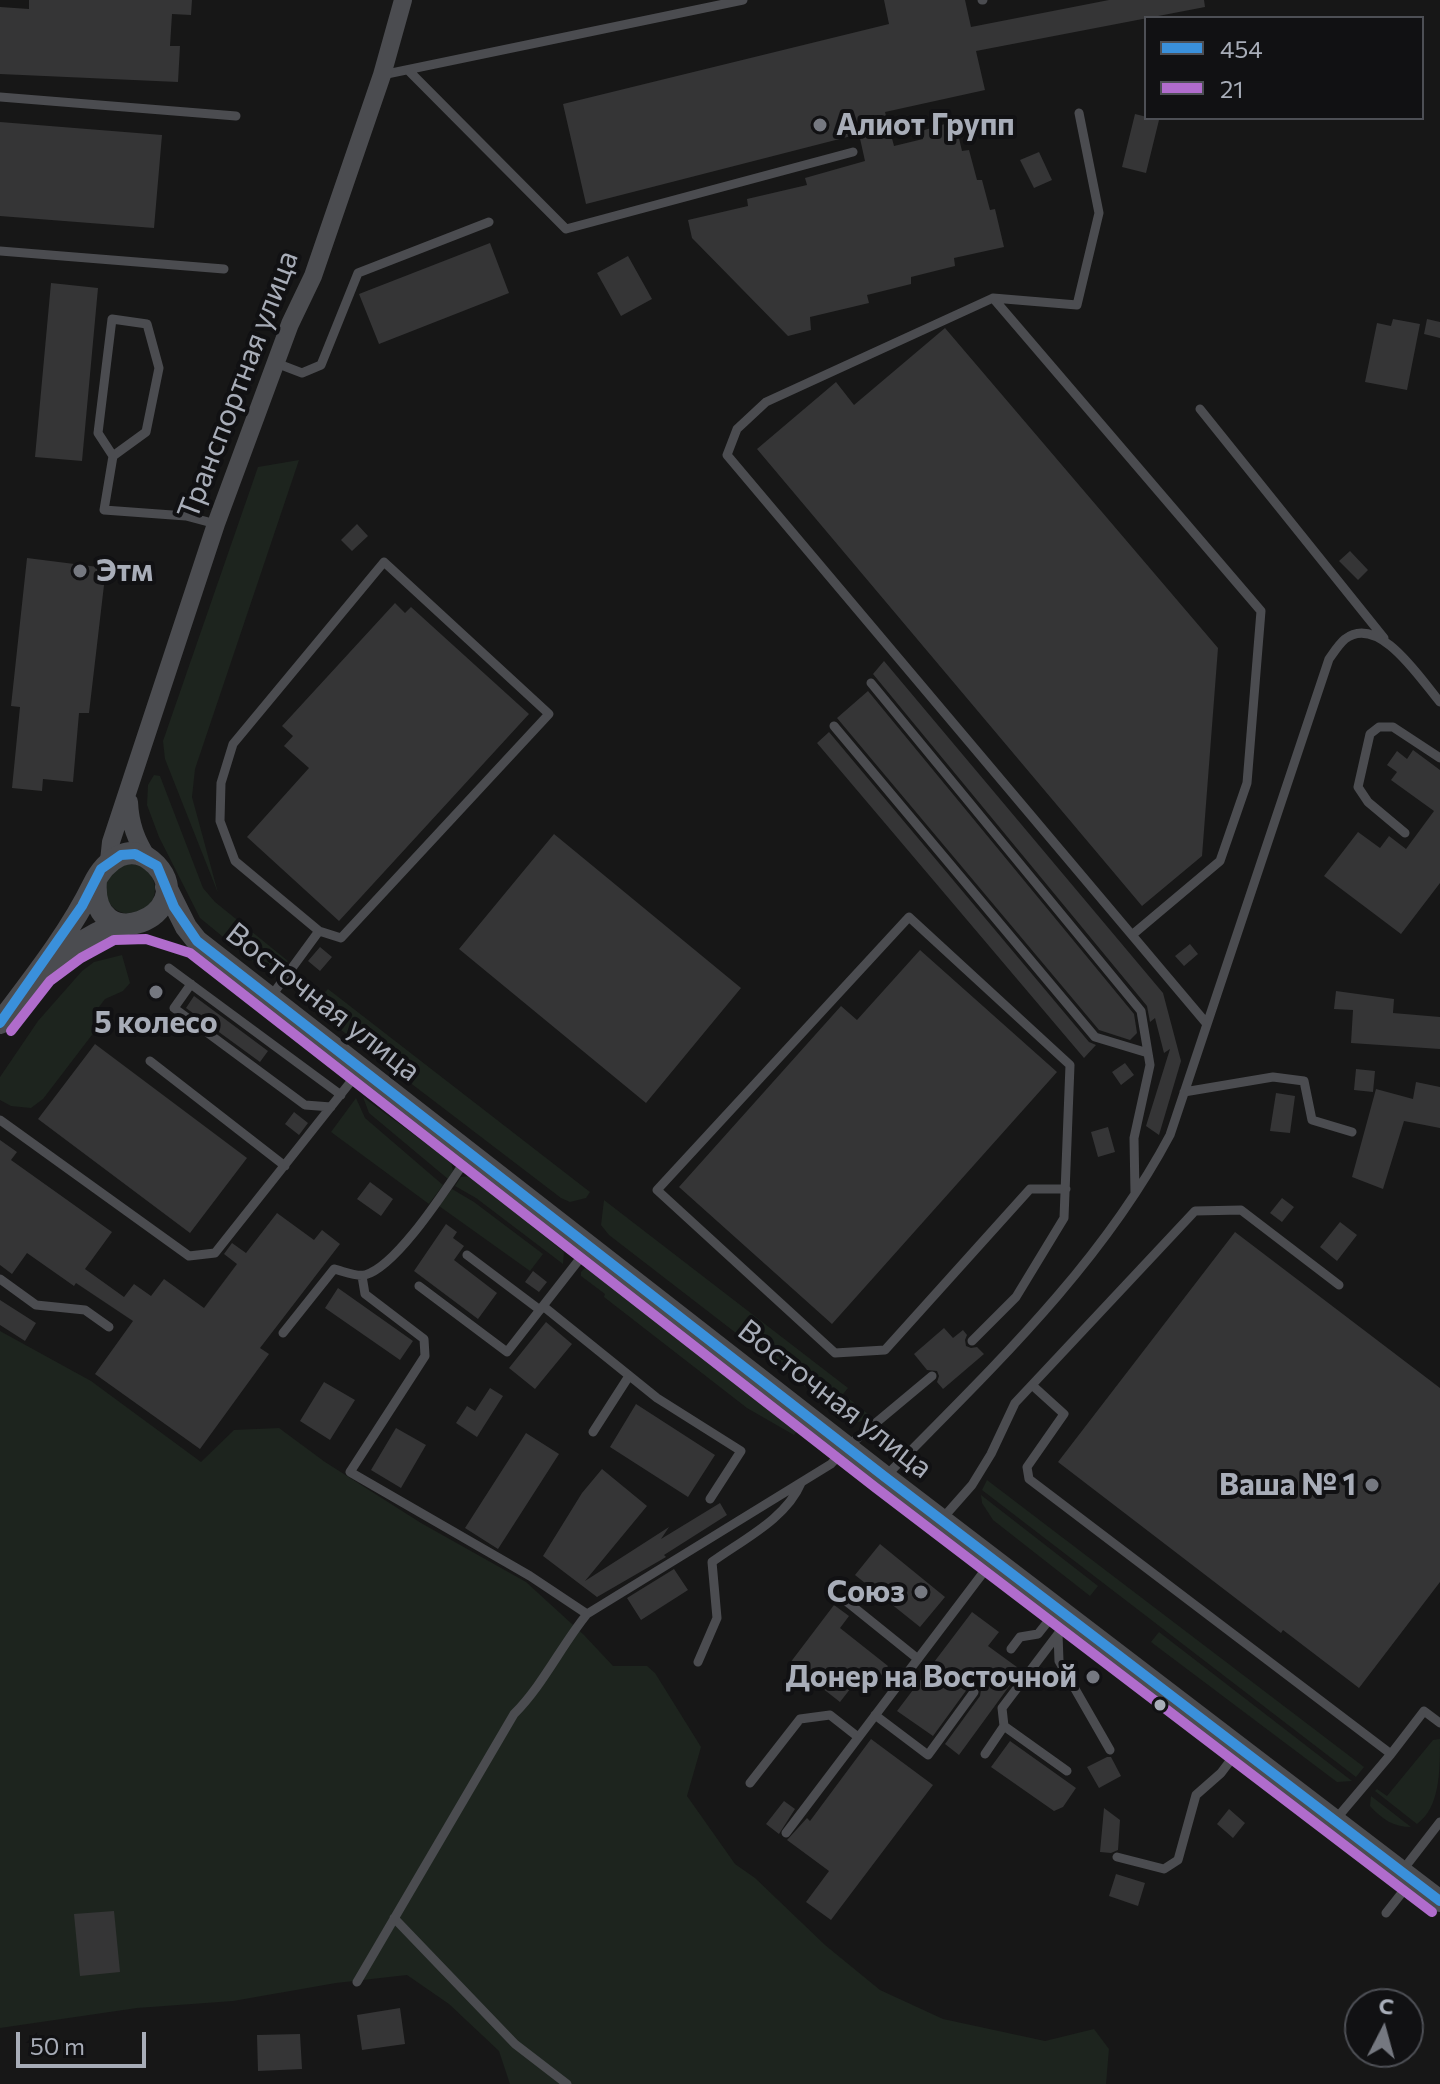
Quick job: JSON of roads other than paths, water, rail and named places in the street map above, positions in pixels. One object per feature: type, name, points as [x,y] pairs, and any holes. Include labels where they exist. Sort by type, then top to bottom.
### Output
[{"type":"street","name":"Транспортная улица","points":[[109,861],[111,842],[216,524],[290,324],[313,276],[382,75],[403,0]]},
{"type":"street","points":[[35,976],[102,929],[151,918],[160,910],[166,887],[163,876],[136,840],[130,821],[129,791]]},
{"type":"street","points":[[0,1023],[35,976],[109,861],[121,855],[135,854],[148,859]]},
{"type":"street","points":[[96,880],[95,894],[99,907],[108,917],[130,924]]},
{"type":"street","name":"Восточная улица","points":[[166,887],[180,917],[197,941]]},
{"type":"street","name":"Восточная улица","points":[[130,924],[175,931],[197,941],[885,1477],[994,1558],[1062,1619],[1241,1747],[1440,1901]]},
{"type":"lane","points":[[382,75],[743,0]]},
{"type":"lane","points":[[408,70],[566,229],[853,152]]},
{"type":"lane","points":[[0,97],[236,116]]},
{"type":"lane","points":[[1079,113],[1099,213],[1077,305],[993,298],[766,402],[737,429],[727,455],[1207,1024]]},
{"type":"lane","points":[[276,363],[302,373],[321,365],[358,273],[489,222]]},
{"type":"lane","points":[[0,251],[224,269]]},
{"type":"lane","points":[[993,298],[1261,611],[1247,783],[1220,861],[1132,935]]},
{"type":"lane","points":[[113,456],[146,432],[159,368],[147,324],[112,319],[98,433],[113,456],[104,510],[186,516],[216,524]]},
{"type":"lane","points":[[1200,409],[1384,638],[1440,702]]},
{"type":"lane","points":[[384,562],[549,714],[341,938],[319,931],[235,861],[220,821],[221,783],[233,744],[384,562]]},
{"type":"lane","points":[[885,1477],[992,1368],[1097,1249],[1170,1135],[1329,659],[1347,637],[1366,633],[1384,638]]},
{"type":"lane","points":[[871,683],[1141,1011],[1150,1065],[1134,1138],[1135,1193]]},
{"type":"lane","points":[[834,726],[1095,1037],[1148,1053]]},
{"type":"lane","points":[[1405,833],[1368,802],[1358,787],[1370,734],[1379,727],[1393,727],[1440,758]]},
{"type":"lane","points":[[972,1341],[1016,1297],[1064,1218],[1066,1189],[1070,1065],[909,917],[657,1190],[835,1353],[885,1350],[1030,1189],[1066,1189]]},
{"type":"lane","points":[[270,998],[319,931]]},
{"type":"lane","points":[[169,968],[341,1095]]},
{"type":"lane","points":[[191,984],[174,1008],[305,1105],[331,1107]]},
{"type":"lane","points":[[150,1061],[285,1166]]},
{"type":"lane","points":[[0,1120],[189,1256],[215,1253],[360,1070]]},
{"type":"lane","points":[[1184,1092],[1273,1077],[1304,1081],[1312,1120],[1352,1132]]},
{"type":"lane","points":[[283,1333],[334,1269],[362,1276],[384,1266],[431,1210],[470,1154]]},
{"type":"lane","points":[[942,1519],[972,1485],[991,1454],[1015,1403],[1195,1211],[1241,1210],[1339,1285]]},
{"type":"lane","points":[[419,1286],[507,1352],[589,1247]]},
{"type":"lane","points":[[467,1255],[657,1398],[741,1451],[710,1499]]},
{"type":"lane","points":[[362,1276],[365,1294],[424,1339],[425,1356],[350,1472],[530,1576],[587,1614]]},
{"type":"lane","points":[[0,1279],[36,1305],[85,1310],[109,1327]]},
{"type":"lane","points":[[593,1432],[629,1376]]},
{"type":"lane","points":[[357,1982],[514,1714],[527,1701],[587,1614],[831,1464],[932,1376]]},
{"type":"lane","points":[[1032,1385],[1064,1414],[1027,1467],[1029,1479],[1391,1754]]},
{"type":"lane","points":[[698,1662],[717,1618],[712,1562],[776,1516],[795,1498],[801,1483]]},
{"type":"lane","points":[[786,1833],[994,1558]]},
{"type":"lane","points":[[846,1601],[918,1659]]},
{"type":"lane","points":[[1011,1649],[1020,1637],[1038,1634],[1062,1619]]},
{"type":"lane","points":[[985,1754],[1004,1726],[1002,1708],[1062,1619]]},
{"type":"lane","points":[[1062,1619],[1059,1661],[1110,1750]]},
{"type":"lane","points":[[875,1715],[928,1755],[974,1692]]},
{"type":"lane","points":[[1335,1820],[1424,1711],[1440,1723]]},
{"type":"lane","points":[[750,1783],[800,1719],[830,1715],[858,1737]]},
{"type":"lane","points":[[1004,1726],[1067,1771]]},
{"type":"lane","points":[[1117,1857],[1164,1869],[1178,1860],[1196,1795],[1221,1773],[1241,1747]]},
{"type":"lane","points":[[1386,1913],[1440,1822]]},
{"type":"lane","points":[[394,1918],[515,2044],[567,2084]]},
{"type":"place","name":"Алиот Групп","points":[[820,125]]},
{"type":"place","name":"Этм","points":[[80,571]]},
{"type":"place","name":"5 колесо","points":[[156,992]]},
{"type":"place","name":"Ваша № 1","points":[[1372,1485]]},
{"type":"place","name":"Союз","points":[[921,1592]]},
{"type":"place","name":"Донер на Восточной","points":[[1093,1677]]}]
